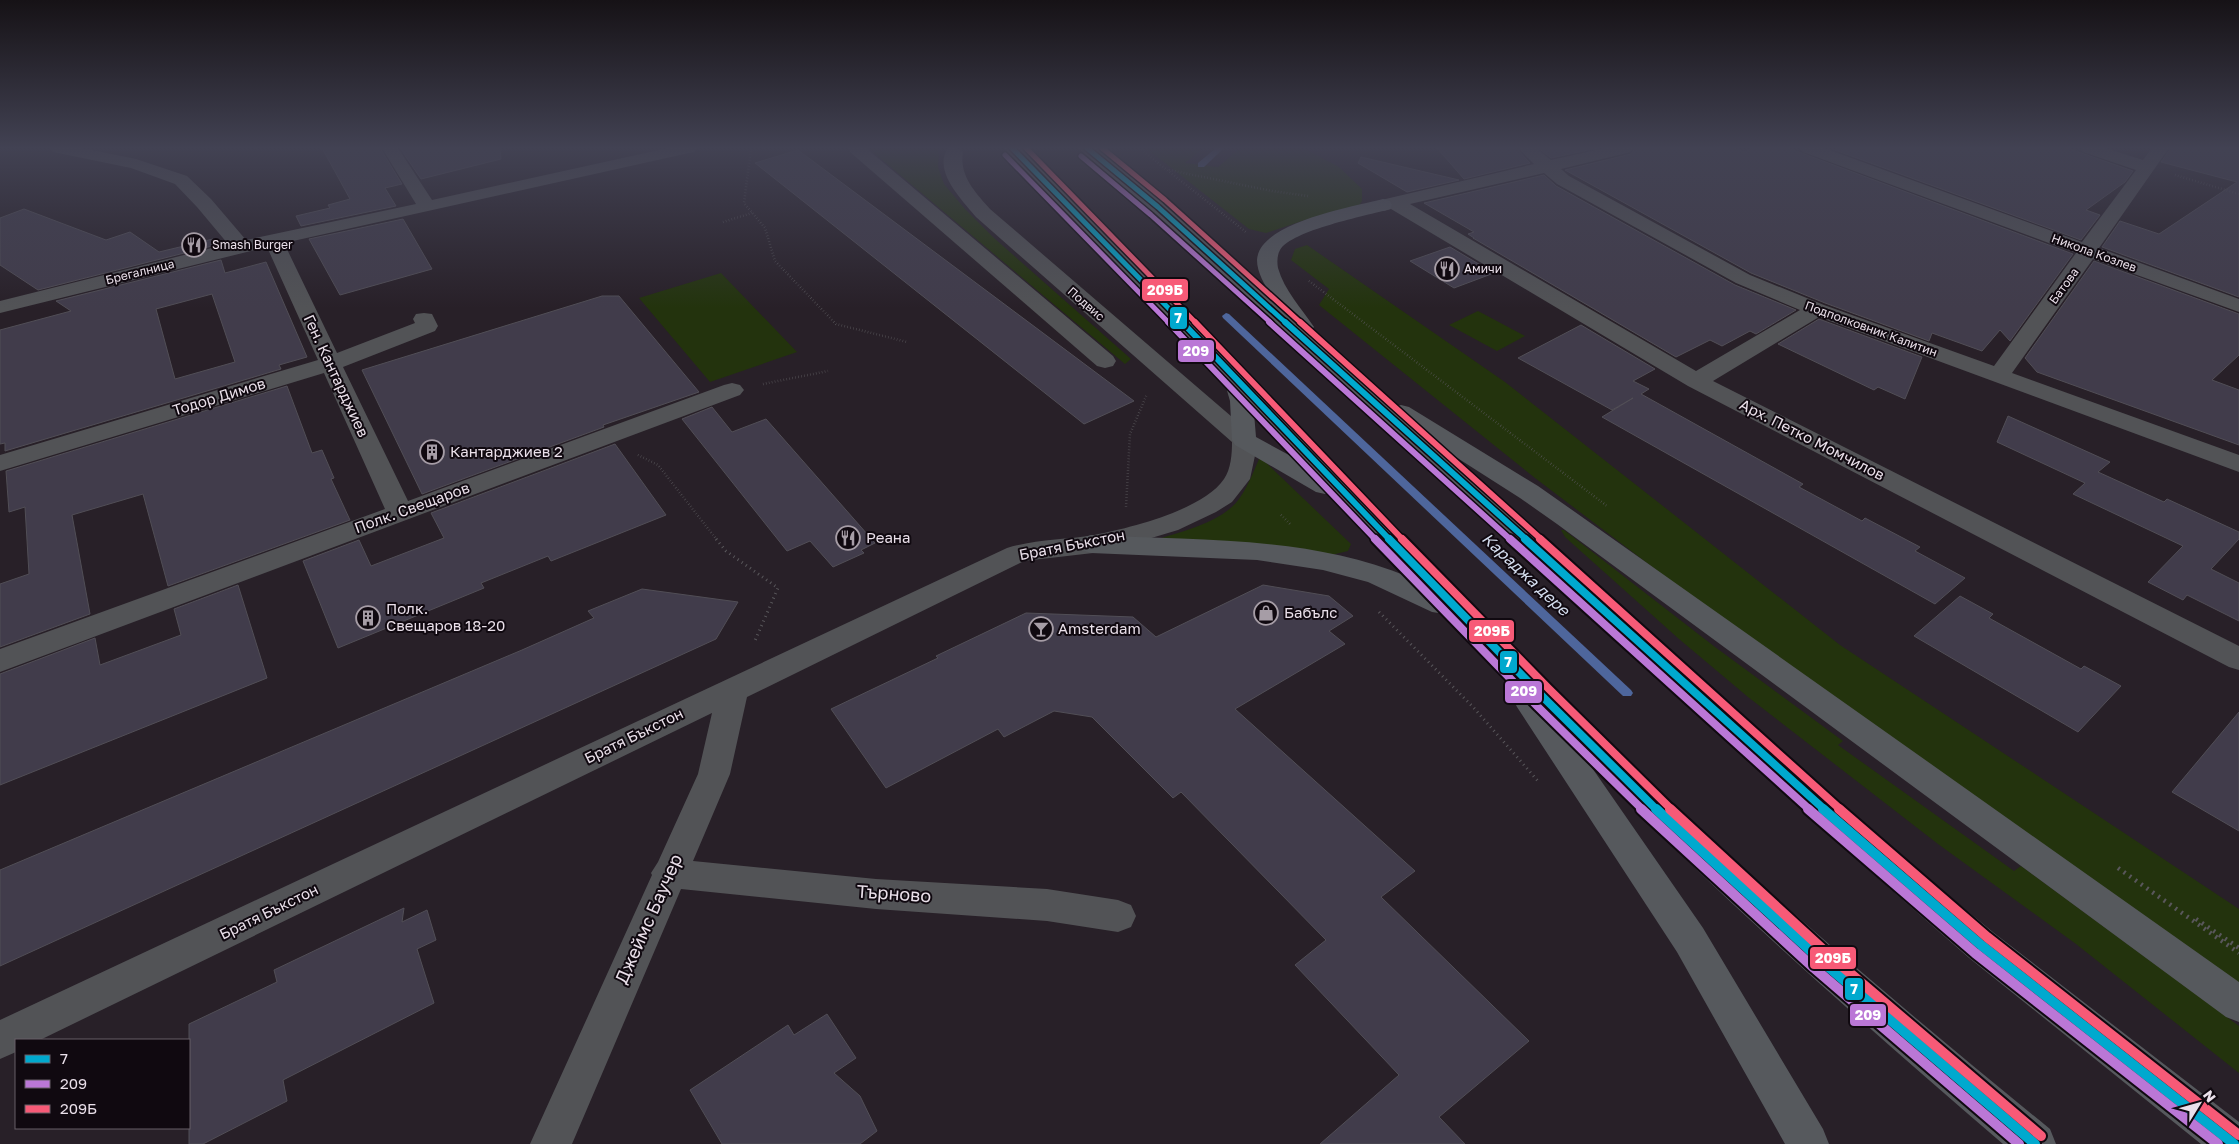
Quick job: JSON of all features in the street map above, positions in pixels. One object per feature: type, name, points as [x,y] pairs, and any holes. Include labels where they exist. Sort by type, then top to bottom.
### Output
[{"type":"highway","points":[[1064,201],[1496,650],[1710,861],[1914,1043],[2035,1144]]},
{"type":"highway","points":[[1151,201],[1867,848],[1981,945],[2234,1144]]},
{"type":"highway","points":[[1389,204],[1292,232],[1275,243],[1269,251],[1270,273],[1330,364],[1536,498],[2239,1004]]},
{"type":"highway","points":[[1235,378],[1242,401],[1244,440],[1352,501]]},
{"type":"highway","points":[[1091,544],[1231,550],[1326,562],[1356,568],[1381,577],[1423,595],[1462,615]]},
{"type":"highway","points":[[1496,650],[1690,940],[1808,1144]]},
{"type":"street","points":[[202,201],[241,247]]},
{"type":"street","points":[[423,201],[427,207]]},
{"type":"street","name":"Брегалница","points":[[0,307],[241,247],[452,201]]},
{"type":"street","points":[[918,201],[1105,361]]},
{"type":"street","name":"Подвис","points":[[972,201],[983,214],[1244,440]]},
{"type":"street","points":[[1389,204],[1400,201]]},
{"type":"street","name":"Подполковник Калитин","points":[[1602,201],[1727,271],[1817,309],[2239,464]]},
{"type":"street","name":"Никола Козлев","points":[[1954,201],[2239,306]]},
{"type":"street","name":"Батова","points":[[1999,375],[2088,251],[2093,240],[2121,201]]},
{"type":"street","name":"Арх. Петко Момчилов","points":[[1389,204],[1696,381],[2239,659]]},
{"type":"street","name":"Ген. Кантарджиев","points":[[273,240],[400,512]]},
{"type":"street","points":[[1696,381],[1817,309]]},
{"type":"street","name":"Тодор Димов","points":[[0,463],[330,364],[427,326],[424,319]]},
{"type":"street","name":"Полк. Свещаров","points":[[0,661],[732,390]]},
{"type":"street","name":"Братя Бъкстон","points":[[0,1040],[1017,554],[1059,546],[1091,544],[1125,536],[1190,516],[1223,496],[1234,485],[1240,473],[1244,440]]},
{"type":"street","name":"Джеймс Баучер","points":[[551,1144],[668,873],[714,774],[733,689]]},
{"type":"street","name":"Търново","points":[[668,873],[876,894],[1047,905],[1118,916]]},
{"type":"path","points":[[744,201],[765,228],[775,261],[836,324],[907,342]]},
{"type":"path","points":[[1207,201],[1269,251],[1609,508]]},
{"type":"path","points":[[723,222],[752,213]]},
{"type":"path","points":[[732,390],[828,371]]},
{"type":"path","points":[[1125,536],[1130,434],[1148,392]]},
{"type":"path","points":[[590,443],[627,450],[658,465],[726,551],[778,588],[733,689]]},
{"type":"path","points":[[1375,609],[1473,707],[1543,786]]},
{"type":"path","points":[[2110,862],[2239,948]]},
{"type":"path","points":[[2151,890],[2239,953]]},
{"type":"green space","points":[[932,201],[959,201],[994,238],[1131,359],[1125,364]]},
{"type":"green space","points":[[1214,201],[1362,201],[1359,206],[1305,220],[1266,233],[1249,229]]},
{"type":"green space","points":[[1307,245],[1505,382],[1840,645],[2239,909],[2239,986],[1717,616],[1535,478],[1319,305],[1329,289],[1291,260],[1295,249]]},
{"type":"green space","points":[[721,273],[797,352],[710,382],[639,298]]},
{"type":"green space","points":[[1478,311],[1525,336],[1497,351],[1449,325]]},
{"type":"green space","points":[[1260,457],[1351,544],[1348,551],[1331,555],[1148,542],[1186,531],[1224,513],[1241,496]]},
{"type":"green space","points":[[1561,530],[1564,530],[1715,647],[1843,741],[1838,745],[2014,871],[2021,866],[2239,1026],[2239,1073],[2076,944],[1938,844],[1748,697],[1679,639],[1565,537]]},
{"type":"building","points":[[341,201],[393,201],[396,206],[301,226],[296,216],[330,208],[328,205]]},
{"type":"building","points":[[803,201],[867,201],[1134,401],[1084,424]]},
{"type":"building","points":[[1431,201],[1584,201],[1735,285],[1796,310],[1756,334],[1750,331],[1722,346],[1710,340],[1676,357],[1473,238],[1468,234],[1474,232],[1424,203]]},
{"type":"building","points":[[1622,201],[1932,201],[2073,254],[2010,341],[2000,330],[1982,351],[1932,333],[1929,341],[1825,303],[1751,273]]},
{"type":"building","points":[[1975,201],[2098,201],[2086,210],[2100,215],[2081,240]]},
{"type":"building","points":[[2208,201],[2239,201],[2239,297],[2102,247],[2120,221],[2159,234]]},
{"type":"building","points":[[24,209],[106,240],[130,232],[159,252],[213,239],[216,245],[38,290],[0,265],[0,218]]},
{"type":"building","points":[[403,219],[432,269],[340,295],[309,239]]},
{"type":"building","name":"Амичи","points":[[1450,247],[1494,273],[1454,288],[1410,261]]},
{"type":"building","points":[[221,260],[225,273],[266,262],[307,357],[279,365],[281,369],[5,451],[5,443],[0,444],[0,330],[71,311],[56,301]],"holes":[[[212,294],[235,362],[175,379],[156,309]]]},
{"type":"building","points":[[2094,261],[2239,314],[2239,355],[2212,380],[2239,390],[2239,445],[2037,372],[2025,358]]},
{"type":"building","points":[[602,296],[619,296],[699,392],[603,425],[604,427],[422,494],[362,370]]},
{"type":"building","points":[[1819,319],[1922,357],[1905,399],[1878,387],[1874,390],[1778,344]]},
{"type":"building","points":[[1581,325],[1655,369],[1633,381],[1649,389],[1641,394],[1803,484],[1799,487],[1862,521],[1865,518],[1920,547],[1915,551],[1965,578],[1935,604],[1602,417],[1633,398],[1612,410],[1518,358]]},
{"type":"building","points":[[287,386],[312,453],[322,450],[334,478],[331,479],[350,520],[168,586],[143,494],[72,515],[90,614],[0,647],[0,584],[29,574],[25,507],[9,512],[6,471]]},
{"type":"building","points":[[712,407],[732,432],[766,419],[875,543],[861,550],[864,553],[833,567],[810,541],[787,551],[682,419]]},
{"type":"building","points":[[2008,416],[2110,462],[2098,472],[2164,502],[2167,499],[2239,532],[2239,539],[2211,569],[2239,583],[2239,621],[2187,595],[2183,600],[2148,582],[2183,546],[2073,494],[2085,483],[1997,442]]},
{"type":"building","points":[[615,444],[666,515],[551,561],[548,556],[481,583],[484,588],[338,648],[303,561],[359,540],[371,566],[444,538],[431,513]]},
{"type":"building","points":[[238,585],[267,678],[0,785],[0,674],[95,638],[100,665],[181,635],[174,609]]},
{"type":"building","points":[[1263,585],[1329,596],[1353,616],[1329,631],[1345,644],[1235,709],[1415,871],[1381,897],[1529,1041],[1439,1117],[1465,1144],[1320,1144],[1399,1075],[1295,965],[1326,940],[1181,792],[1173,798],[1092,717],[1054,711],[1004,737],[998,729],[886,788],[831,709],[938,658],[936,656],[1026,613],[1133,617],[1156,637]]},
{"type":"building","points":[[642,589],[738,602],[716,639],[0,966],[0,870],[522,650],[594,618],[588,611]]},
{"type":"building","points":[[1960,596],[1993,614],[1989,618],[2081,669],[2084,666],[2121,686],[2078,732],[1914,636]]},
{"type":"building","points":[[2239,712],[2239,831],[2172,792]]},
{"type":"building","points":[[404,908],[402,922],[427,910],[436,940],[417,949],[434,1003],[283,1080],[287,1101],[203,1144],[189,1144],[189,1024],[277,982],[274,970]]},
{"type":"building","points":[[827,1014],[856,1058],[834,1073],[860,1096],[877,1131],[860,1144],[722,1144],[690,1090],[788,1025],[794,1035]]},
{"type":"waterway","name":"Караджа дере","points":[[1226,316],[1627,693]]},
{"type":"transit line","name":"209","points":[[1051,201],[1461,628],[1664,831],[1814,968],[2019,1144]]},
{"type":"transit line","name":"7","points":[[1065,201],[1468,621],[1622,776],[1722,872],[1877,1010],[2035,1144]]},
{"type":"transit line","name":"209Б","points":[[1078,201],[1447,585],[1677,815],[1830,956],[2041,1136]]},
{"type":"transit line","name":"209","points":[[1135,201],[1861,856],[1975,953],[2218,1144]]},
{"type":"transit line","name":"7","points":[[1151,201],[1867,848],[1981,945],[2234,1144]]},
{"type":"transit line","name":"209Б","points":[[1167,201],[1874,840],[1987,937],[2239,1135]]},
{"type":"place","name":"Smash Burger","points":[[194,245]]},
{"type":"place","name":"Амичи","points":[[1447,269]]},
{"type":"place","name":"Кантарджиев 2","points":[[432,452]]},
{"type":"place","name":"Реана","points":[[848,538]]},
{"type":"place","name":"Бабълс","points":[[1266,613]]},
{"type":"place","name":"Полк. Свещаров 18-20","points":[[368,618]]},
{"type":"place","name":"Amsterdam","points":[[1041,629]]}]
